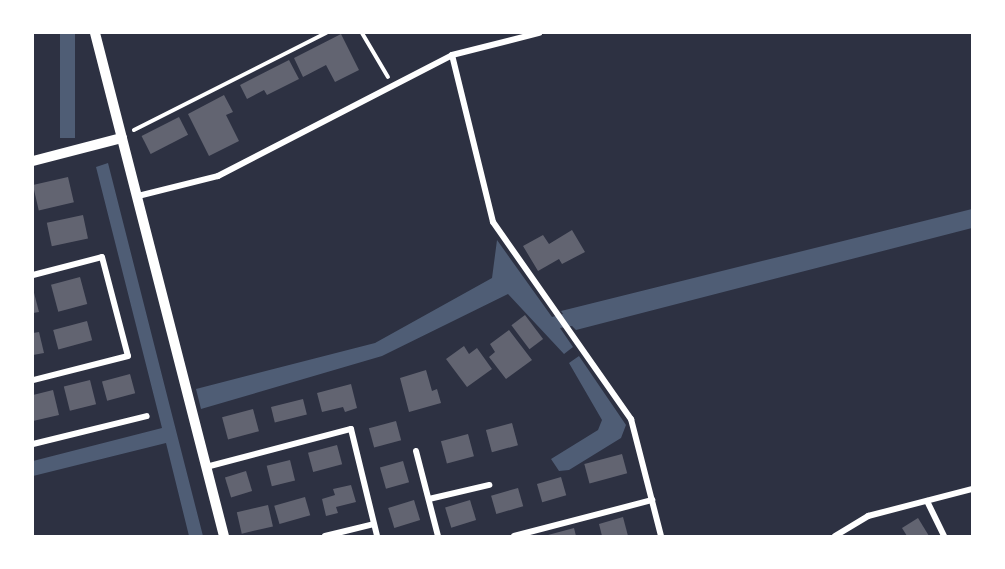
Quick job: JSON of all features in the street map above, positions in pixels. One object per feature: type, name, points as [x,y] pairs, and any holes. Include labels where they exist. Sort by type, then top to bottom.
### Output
[{"type":"street","points":[[95,33],[224,536]]},
{"type":"street","points":[[138,196],[218,176],[452,56],[539,33]]},
{"type":"street","points":[[452,56],[493,222],[631,418],[661,536]]},
{"type":"street","points":[[33,161],[122,138]]},
{"type":"street","points":[[33,275],[102,257],[128,356],[33,380]]},
{"type":"street","points":[[33,444],[147,416]]},
{"type":"street","points":[[206,467],[351,429],[377,536]]},
{"type":"street","points":[[416,451],[438,536]]},
{"type":"street","points":[[429,499],[489,485]]},
{"type":"street","points":[[835,536],[868,516],[972,489]]},
{"type":"street","points":[[514,536],[652,500]]},
{"type":"street","points":[[927,501],[944,536]]},
{"type":"street","points":[[326,536],[374,524]]},
{"type":"path","points":[[122,138],[326,33]]},
{"type":"path","points":[[362,33],[393,86]]},
{"type":"water","points":[[60,33],[75,33],[75,138],[60,138]]},
{"type":"water","points":[[108,163],[203,536],[189,536],[166,443],[33,476],[33,461],[162,428],[96,167]]},
{"type":"water","points":[[972,209],[972,228],[576,330],[572,326],[560,328],[573,347],[564,354],[508,294],[382,356],[201,409],[196,389],[375,343],[492,278],[497,240],[552,317],[563,314],[561,311]]},
{"type":"water","points":[[579,356],[626,425],[621,438],[569,470],[559,471],[551,459],[598,430],[602,420],[569,363]]},
{"type":"building","points":[[341,34],[359,70],[335,82],[326,65],[303,77],[294,58]]},
{"type":"building","points":[[289,60],[299,79],[267,95],[264,90],[247,99],[240,85]]},
{"type":"building","points":[[224,95],[233,112],[226,115],[239,141],[209,156],[188,114]]},
{"type":"building","points":[[179,117],[188,135],[151,154],[142,136]]},
{"type":"building","points":[[68,177],[74,202],[39,210],[33,185]]},
{"type":"building","points":[[83,215],[88,238],[52,246],[47,223]]},
{"type":"building","points":[[572,230],[585,252],[562,264],[559,259],[538,271],[523,246],[543,235],[549,244]]},
{"type":"building","points":[[80,277],[87,304],[58,312],[51,285]]},
{"type":"building","points":[[33,289],[39,312],[33,313]]},
{"type":"building","points":[[525,315],[543,339],[529,349],[511,325]]},
{"type":"building","points":[[87,321],[92,340],[58,349],[53,330]]},
{"type":"building","points":[[509,330],[532,360],[506,379],[489,357],[495,352],[490,344]]},
{"type":"building","points":[[39,332],[44,353],[33,355],[33,333]]},
{"type":"building","points":[[464,346],[469,354],[477,348],[492,369],[467,387],[446,359]]},
{"type":"building","points":[[426,370],[432,391],[437,389],[441,403],[409,412],[400,378]]},
{"type":"building","points":[[130,374],[135,393],[107,401],[102,382]]},
{"type":"building","points":[[90,380],[96,404],[70,411],[64,387]]},
{"type":"building","points":[[351,384],[357,408],[345,412],[343,407],[322,412],[317,393]]},
{"type":"building","points":[[53,390],[59,415],[33,421],[33,395]]},
{"type":"building","points":[[303,399],[307,415],[275,423],[271,407]]},
{"type":"building","points":[[253,409],[259,431],[228,439],[222,417]]},
{"type":"building","points":[[396,421],[401,440],[374,448],[369,428]]},
{"type":"building","points":[[512,423],[518,445],[492,452],[486,430]]},
{"type":"building","points":[[468,434],[474,456],[447,463],[441,441]]},
{"type":"building","points":[[337,445],[342,464],[313,472],[308,453]]},
{"type":"building","points":[[622,454],[627,473],[590,483],[584,464]]},
{"type":"building","points":[[290,460],[295,480],[272,486],[267,466]]},
{"type":"building","points":[[403,461],[409,482],[386,489],[380,468]]},
{"type":"building","points":[[246,471],[252,491],[231,498],[225,477]]},
{"type":"building","points":[[561,477],[566,495],[542,502],[537,484]]},
{"type":"building","points":[[351,485],[356,502],[336,507],[338,513],[326,516],[322,499],[335,495],[333,489]]},
{"type":"building","points":[[518,488],[523,506],[496,514],[491,496]]},
{"type":"building","points":[[305,497],[310,515],[279,524],[274,506]]},
{"type":"building","points":[[414,500],[420,520],[394,528],[388,508]]},
{"type":"building","points":[[470,500],[476,520],[451,528],[445,508]]},
{"type":"building","points":[[268,505],[273,526],[242,534],[237,512]]},
{"type":"building","points":[[623,517],[628,536],[602,536],[599,524]]},
{"type":"building","points":[[918,518],[929,536],[907,536],[902,528]]},
{"type":"building","points":[[574,528],[576,536],[548,536],[548,535]]}]
